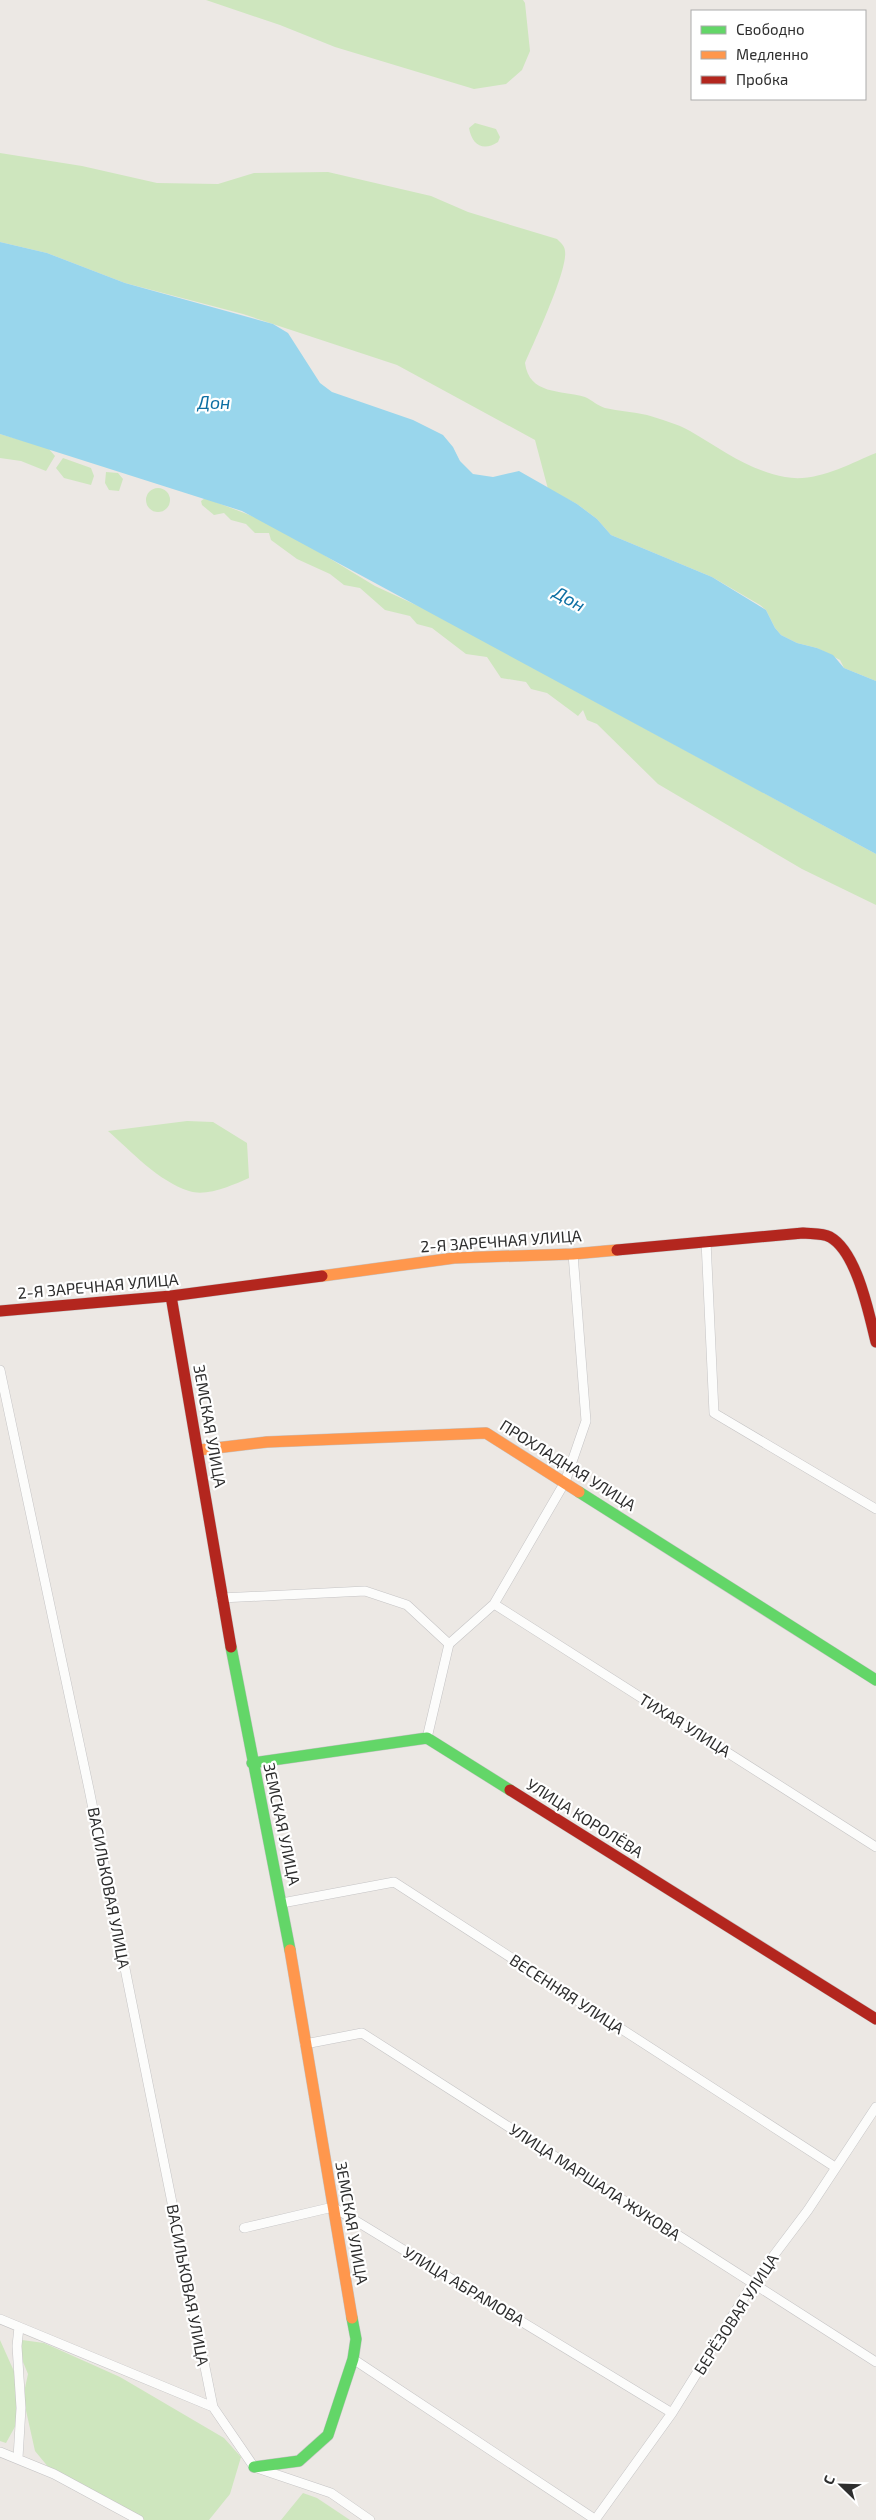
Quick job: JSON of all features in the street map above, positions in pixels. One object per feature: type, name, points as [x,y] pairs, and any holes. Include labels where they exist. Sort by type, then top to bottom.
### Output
[{"type":"street","name":"2-Я ЗАРЕЧНАЯ УЛИЦА","points":[[0,1311],[171,1296],[454,1258],[573,1254],[803,1233],[830,1237],[845,1255],[858,1278],[876,1342]]},
{"type":"street","points":[[706,1241],[714,1414],[876,1509]]},
{"type":"street","points":[[252,1763],[427,1738],[449,1644],[494,1604],[565,1482],[586,1422],[573,1254]]},
{"type":"street","name":"ЗЕМСКАЯ УЛИЦА","points":[[171,1296],[199,1450],[221,1598],[252,1763],[282,1902],[356,2339],[353,2359],[328,2435],[299,2461],[254,2467]]},
{"type":"street","name":"ВАСИЛЬКОВАЯ УЛИЦА","points":[[0,1370],[91,1798],[213,2407]]},
{"type":"street","name":"ПРОХЛАДНАЯ УЛИЦА","points":[[199,1450],[267,1442],[486,1433],[768,1609],[876,1680]]},
{"type":"street","points":[[221,1598],[365,1591],[407,1605],[449,1644]]},
{"type":"street","name":"ТИХАЯ УЛИЦА","points":[[494,1604],[876,1847]]},
{"type":"street","name":"УЛИЦА КОРОЛЁВА","points":[[427,1738],[876,2020]]},
{"type":"street","name":"ВЕСЕННЯЯ УЛИЦА","points":[[282,1902],[394,1882],[835,2167]]},
{"type":"street","name":"УЛИЦА МАРШАЛА ЖУКОВА","points":[[305,2044],[362,2033],[876,2362]]},
{"type":"street","name":"БЕРЁЗОВАЯ УЛИЦА","points":[[595,2520],[672,2413],[753,2283],[808,2210],[876,2107]]},
{"type":"street","points":[[244,2228],[333,2207]]},
{"type":"street","name":"УЛИЦА АБРАМОВА","points":[[333,2207],[672,2413]]},
{"type":"street","points":[[0,2319],[213,2407],[254,2467],[331,2493],[370,2520]]},
{"type":"street","points":[[18,2458],[21,2408],[17,2346],[19,2327]]},
{"type":"street","points":[[353,2359],[595,2520]]},
{"type":"street","points":[[0,2452],[54,2474],[139,2520]]},
{"type":"green space","points":[[206,0],[523,0],[525,3],[530,51],[522,70],[506,84],[474,89],[335,47],[280,25]]},
{"type":"green space","points":[[475,123],[496,129],[500,137],[498,142],[488,146],[476,143],[470,134],[469,128]]},
{"type":"green space","points":[[0,153],[82,166],[157,183],[218,184],[254,173],[328,172],[431,196],[468,212],[557,239],[565,249],[565,260],[550,306],[525,363],[528,373],[539,386],[557,392],[585,397],[605,408],[647,415],[675,424],[747,464],[785,477],[797,478],[820,475],[876,453],[876,681],[844,668],[840,660],[817,648],[797,643],[781,635],[775,628],[766,610],[712,577],[611,535],[597,519],[577,504],[548,489],[535,440],[397,365],[243,314],[125,283],[47,253],[0,242]]},
{"type":"green space","points":[[0,434],[48,448],[55,456],[46,471],[21,461],[0,458]]},
{"type":"green space","points":[[63,458],[91,468],[94,476],[91,485],[64,478],[56,468]]},
{"type":"green space","points":[[106,472],[118,473],[123,479],[119,491],[109,490],[105,483]]},
{"type":"green space","points":[[158,488],[166,492],[170,500],[166,508],[158,512],[150,508],[146,500],[150,492]]},
{"type":"green space","points":[[205,498],[273,524],[375,586],[429,611],[876,854],[876,905],[802,869],[658,784],[597,724],[587,720],[583,710],[578,716],[547,693],[531,689],[526,682],[501,678],[487,657],[466,654],[432,628],[417,624],[410,616],[385,610],[360,588],[344,585],[330,574],[297,559],[271,540],[269,533],[255,533],[246,524],[231,520],[224,513],[214,515],[202,505],[201,501]]},
{"type":"green space","points":[[187,1121],[213,1122],[247,1143],[249,1178],[228,1187],[212,1191],[189,1191],[156,1173],[108,1131]]},
{"type":"green space","points":[[0,2340],[17,2378],[17,2423],[6,2443],[0,2441]]},
{"type":"green space","points":[[22,2340],[44,2343],[120,2377],[224,2438],[241,2457],[230,2494],[209,2520],[139,2520],[54,2474],[35,2451],[23,2397],[28,2374],[21,2357]]},
{"type":"green space","points":[[303,2493],[317,2498],[350,2520],[281,2520]]},
{"type":"water","name":"Дон","points":[[0,242],[47,253],[125,283],[273,324],[288,333],[320,383],[332,392],[413,420],[443,435],[453,447],[460,461],[473,474],[493,477],[519,471],[577,504],[597,519],[611,535],[712,577],[766,610],[775,628],[781,635],[797,643],[817,648],[833,655],[844,668],[876,681],[876,854],[242,511],[0,434]]},
{"type":"traffic: fast","points":[[579,1492],[876,1680]]},
{"type":"traffic: fast","points":[[231,1647],[290,1950]]},
{"type":"traffic: fast","points":[[252,1763],[427,1738],[510,1790]]},
{"type":"traffic: fast","points":[[254,2467],[299,2461],[328,2435],[353,2359],[356,2339],[352,2318]]},
{"type":"traffic: slow","points":[[322,1276],[454,1258],[573,1254],[617,1250]]},
{"type":"traffic: slow","points":[[199,1450],[267,1442],[486,1433],[579,1492]]},
{"type":"traffic: slow","points":[[290,1950],[352,2318]]},
{"type":"traffic: jam","points":[[617,1250],[803,1233],[820,1234],[830,1237],[848,1256],[855,1269],[876,1342]]},
{"type":"traffic: jam","points":[[0,1311],[171,1296],[322,1276]]},
{"type":"traffic: jam","points":[[171,1296],[231,1647]]},
{"type":"traffic: jam","points":[[510,1790],[876,2019]]}]
